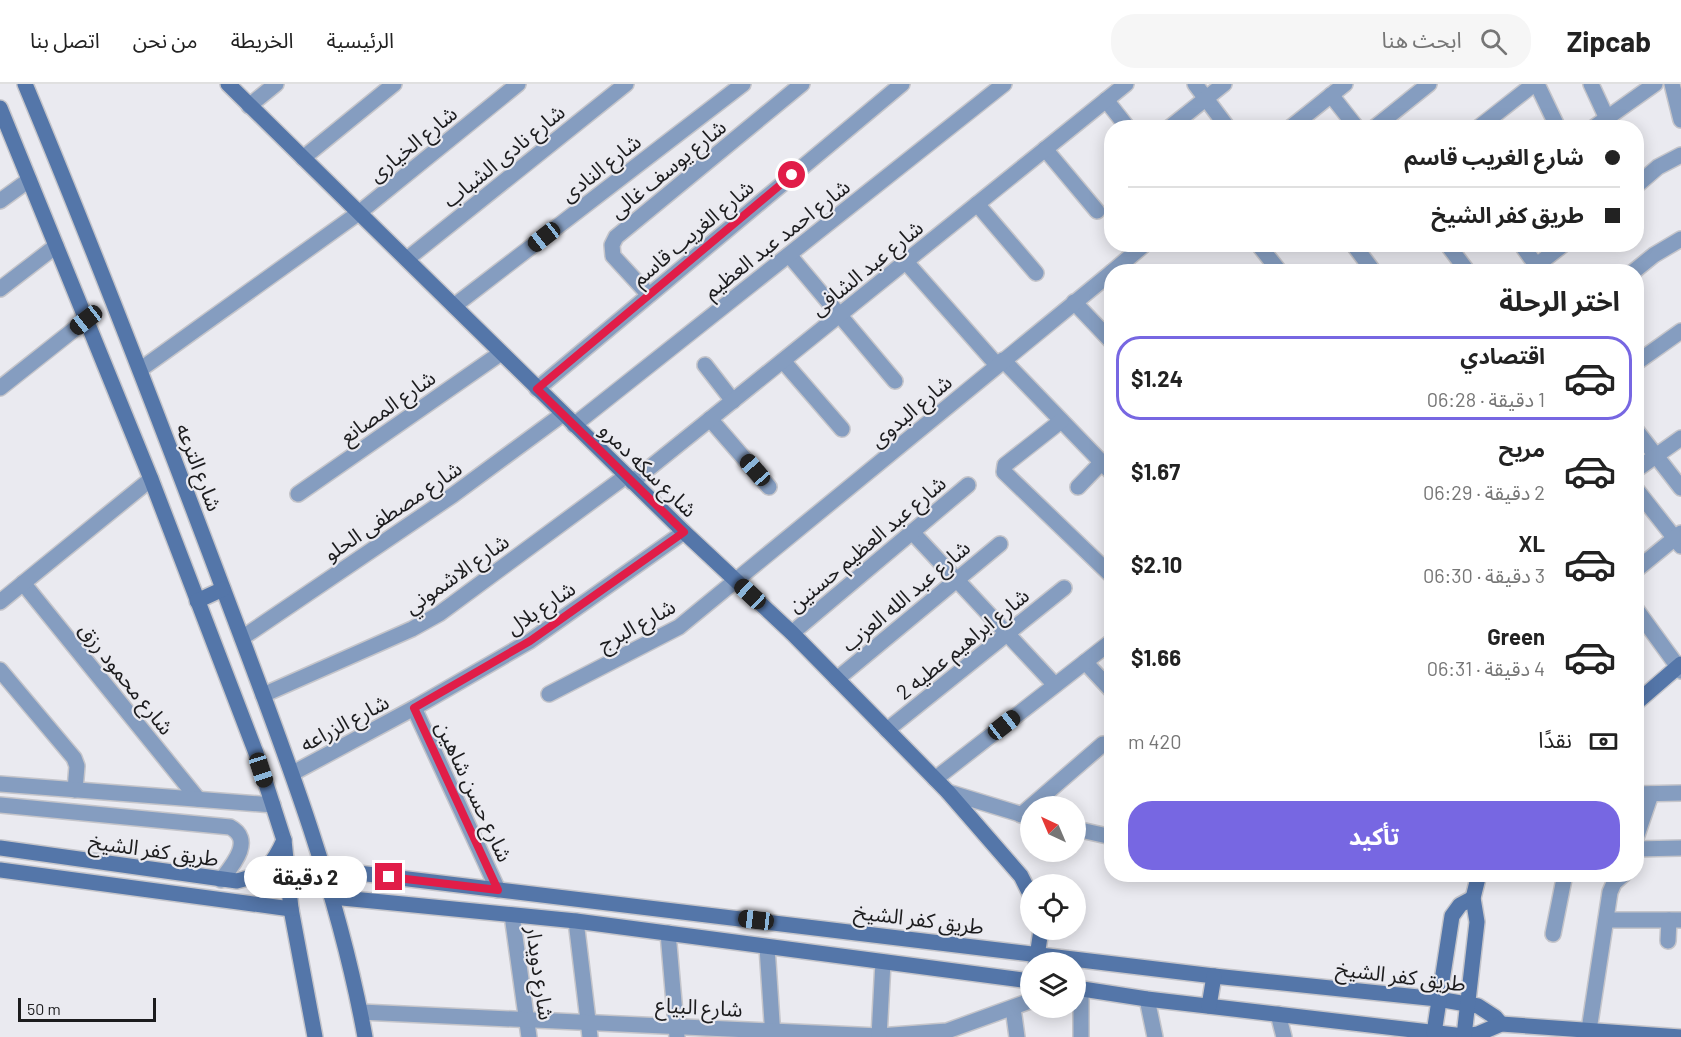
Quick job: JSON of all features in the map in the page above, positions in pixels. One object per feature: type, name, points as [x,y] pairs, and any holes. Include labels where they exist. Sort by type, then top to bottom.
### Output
[{"type":"street","name":"شارع الترعه","points":[[25,84],[141,369],[293,773],[325,869],[361,1012],[365,1037]]},
{"type":"street","name":"شارع سكه دمرو","points":[[228,84],[629,479],[792,633],[948,792],[1020,875]]},
{"type":"street","points":[[249,106],[276,84]]},
{"type":"street","points":[[303,158],[394,84]]},
{"type":"street","name":"شارع الخيارى","points":[[141,369],[360,212],[518,84]]},
{"type":"street","name":"شارع نادى الشباب","points":[[407,259],[626,84]]},
{"type":"street","name":"شارع النادى","points":[[454,306],[743,84]]},
{"type":"street","name":"شارع يوسف غالى","points":[[649,295],[613,256],[612,244],[616,237],[802,84]]},
{"type":"street","name":"شارع الغريب قاسم","points":[[537,389],[902,84]]},
{"type":"street","name":"شارع احمد عبد العظيم","points":[[574,425],[1004,84]]},
{"type":"street","name":"شارع عبد الشافى","points":[[629,479],[733,401],[1126,84]]},
{"type":"street","points":[[1195,84],[1222,120]]},
{"type":"street","points":[[1179,120],[1224,84]]},
{"type":"street","points":[[1300,120],[1345,84]]},
{"type":"street","points":[[1384,120],[1429,84]]},
{"type":"street","points":[[1488,120],[1535,84],[1554,120]]},
{"type":"street","points":[[1591,84],[1608,120]]},
{"type":"street","points":[[1613,120],[1655,84]]},
{"type":"street","points":[[1673,84],[1681,120]]},
{"type":"street","points":[[1331,95],[1351,120]]},
{"type":"street","points":[[1106,100],[1122,120]]},
{"type":"street","points":[[0,108],[151,479],[256,753],[284,840],[291,909],[315,1037]]},
{"type":"street","points":[[1045,149],[1097,211]]},
{"type":"street","points":[[1644,179],[1658,167],[1681,155]]},
{"type":"street","points":[[0,201],[29,180]]},
{"type":"street","points":[[977,204],[1036,273]]},
{"type":"street","points":[[1643,264],[1681,239]]},
{"type":"street","points":[[0,289],[56,246]]},
{"type":"street","name":"شارع البدوى","points":[[1121,264],[1136,252]]},
{"type":"street","points":[[1264,252],[1274,264]]},
{"type":"street","points":[[1543,264],[1556,252]]},
{"type":"street","points":[[789,255],[895,381]]},
{"type":"street","points":[[906,262],[1000,362],[1104,465]]},
{"type":"street","name":"شارع البدوى","points":[[736,581],[1104,278]]},
{"type":"street","points":[[1074,302],[1104,334]]},
{"type":"street","points":[[0,388],[86,320]]},
{"type":"street","points":[[1644,357],[1681,331]]},
{"type":"street","name":"شارع المصانع","points":[[298,494],[501,353]]},
{"type":"street","points":[[783,361],[842,429]]},
{"type":"street","points":[[705,364],[733,401]]},
{"type":"street","name":"شارع مصطفى الحلو","points":[[242,638],[453,495],[563,414]]},
{"type":"street","points":[[710,419],[769,487]]},
{"type":"street","points":[[1061,421],[1005,465],[1004,472],[1104,568]]},
{"type":"street","points":[[1644,464],[1681,438]]},
{"type":"street","points":[[1644,440],[1681,488]]},
{"type":"street","points":[[1078,487],[1104,470]]},
{"type":"street","points":[[0,602],[151,479]]},
{"type":"street","name":"شارع الاشموني","points":[[263,695],[412,629],[439,614],[629,479]]},
{"type":"street","name":"شارع عبد العظيم حسنين","points":[[792,633],[968,485]]},
{"type":"street","points":[[1644,498],[1679,539],[1644,564]]},
{"type":"street","name":"شارع بلال","points":[[414,708],[530,641],[684,532]]},
{"type":"street","points":[[912,532],[1055,686]]},
{"type":"street","name":"شارع عبد الله العزب","points":[[837,679],[1000,544]]},
{"type":"street","name":"شارع البرج","points":[[549,694],[679,627],[736,581]]},
{"type":"street","name":"شارع محمود رزق","points":[[23,583],[198,799]]},
{"type":"street","name":"شارع ابراهيم عطيه 2","points":[[887,730],[1064,588]]},
{"type":"street","points":[[197,601],[223,589]]},
{"type":"street","points":[[1644,620],[1680,667],[1644,696]]},
{"type":"street","points":[[935,779],[1104,647]]},
{"type":"street","points":[[1084,662],[1104,683]]},
{"type":"street","points":[[0,670],[74,758],[77,766],[75,790]]},
{"type":"street","name":"شارع الزراعه","points":[[293,773],[414,708]]},
{"type":"street","name":"شارع حسن شاهين","points":[[414,708],[498,890]]},
{"type":"street","points":[[1047,796],[1103,744]]},
{"type":"street","points":[[0,784],[273,805]]},
{"type":"street","points":[[948,792],[1020,814]]},
{"type":"street","points":[[1644,794],[1681,793]]},
{"type":"street","points":[[0,805],[230,827],[239,834],[240,854],[220,880]]},
{"type":"street","points":[[1086,831],[1104,835]]},
{"type":"street","name":"طريق كفر الشيخ","points":[[0,848],[237,881],[253,877],[267,868],[278,855],[284,840]]},
{"type":"street","points":[[1644,849],[1681,848]]},
{"type":"street","name":"طريق كفر الشيخ","points":[[325,869],[1020,956]]},
{"type":"street","name":"طريق كفر الشيخ","points":[[0,870],[291,909]]},
{"type":"street","points":[[1457,1036],[1468,1003],[1478,922],[1473,898],[1477,882]]},
{"type":"street","points":[[1553,934],[1563,882]]},
{"type":"street","points":[[1589,1030],[1611,887],[1616,882]]},
{"type":"street","points":[[332,897],[576,921],[1020,980]]},
{"type":"street","points":[[1434,1033],[1452,916],[1460,905],[1473,898]]},
{"type":"street","name":"شارع دويدار","points":[[512,915],[529,1037]]},
{"type":"street","points":[[1606,920],[1675,920],[1668,941]]},
{"type":"street","points":[[576,921],[589,1030]]},
{"type":"street","points":[[668,933],[676,1032]]},
{"type":"street","points":[[767,946],[773,1034]]},
{"type":"street","points":[[879,1036],[883,962]]},
{"type":"street","name":"طريق كفر الشيخ","points":[[1086,963],[1468,1003],[1487,1011],[1501,1024]]},
{"type":"street","points":[[1209,1006],[1214,976]]},
{"type":"street","points":[[1086,989],[1147,999],[1457,1036],[1478,1035],[1501,1024],[1627,1035],[1681,1037]]},
{"type":"street","points":[[1147,999],[1155,1037]]},
{"type":"street","name":"شارع البياع","points":[[361,1012],[527,1020],[589,1030],[879,1036],[948,1034],[1020,1005]]},
{"type":"street","points":[[1013,1008],[1017,1037]]},
{"type":"street","points":[[1278,1014],[1284,1037]]},
{"type":"street","points":[[1080,1018],[1081,1037]]},
{"type":"route","points":[[389,877],[498,890],[414,708],[530,641],[684,532],[537,389],[792,175]]}]
